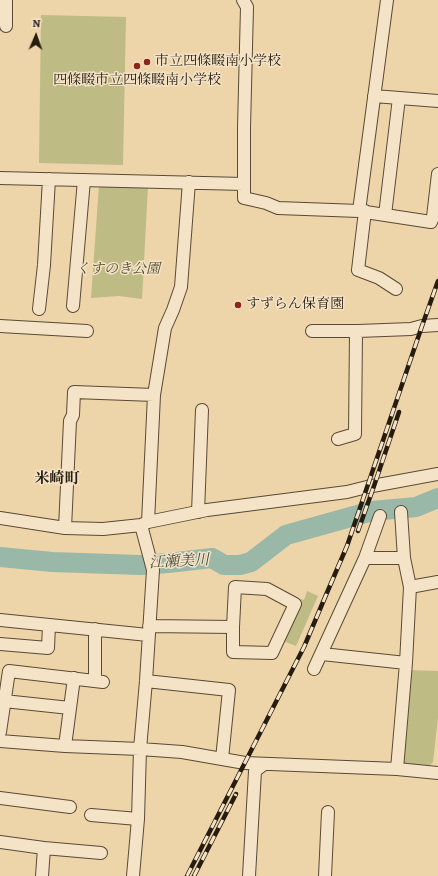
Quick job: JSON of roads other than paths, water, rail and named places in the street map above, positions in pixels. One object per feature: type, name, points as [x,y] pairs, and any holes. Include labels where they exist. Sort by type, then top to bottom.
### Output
[{"type":"street","points":[[243,0],[247,7],[244,198],[266,203],[278,208],[362,211],[431,222],[433,217],[438,174]]},
{"type":"street","points":[[387,0],[374,96],[362,211],[358,270],[379,278],[396,289]]},
{"type":"street","points":[[4,1],[6,26]]},
{"type":"street","points":[[374,96],[438,101]]},
{"type":"street","points":[[385,215],[399,98]]},
{"type":"street","points":[[0,178],[244,184]]},
{"type":"street","points":[[39,309],[44,265],[49,179]]},
{"type":"street","points":[[73,306],[84,180]]},
{"type":"street","points":[[133,876],[138,819],[140,749],[149,630],[151,564],[145,524],[154,395],[165,328],[181,287],[189,182]]},
{"type":"street","points":[[312,332],[411,328],[438,325]]},
{"type":"street","points":[[0,326],[87,331]]},
{"type":"street","points":[[338,439],[355,434],[356,331]]},
{"type":"street","points":[[65,528],[70,421],[73,415],[74,392],[154,395]]},
{"type":"street","points":[[198,512],[202,410]]},
{"type":"street","points":[[0,518],[65,528],[103,530],[145,524],[207,510],[347,492],[438,474]]},
{"type":"street","points":[[397,769],[406,663],[410,587],[404,558],[401,512]]},
{"type":"street","points":[[314,669],[365,558],[380,516]]},
{"type":"street","points":[[365,558],[404,558]]},
{"type":"street","points":[[410,587],[438,582]]},
{"type":"street","points":[[234,587],[267,590],[295,604],[272,653],[234,652],[233,627],[234,587]]},
{"type":"street","points":[[0,620],[95,629],[149,630],[233,627]]},
{"type":"street","points":[[0,644],[48,648],[49,625]]},
{"type":"street","points":[[0,732],[9,670],[99,681],[95,629]]},
{"type":"street","points":[[322,654],[406,663]]},
{"type":"street","points":[[65,746],[74,678]]},
{"type":"street","points":[[146,681],[229,690],[222,759]]},
{"type":"street","points":[[4,701],[70,708]]},
{"type":"street","points":[[0,741],[182,752],[245,763],[397,769],[438,773]]},
{"type":"street","points":[[249,876],[255,771],[264,764]]},
{"type":"street","points":[[0,798],[70,806]]},
{"type":"street","points":[[325,876],[328,812]]},
{"type":"street","points":[[91,815],[138,819]]},
{"type":"street","points":[[0,842],[44,848],[101,853]]},
{"type":"street","points":[[42,876],[44,848]]},
{"type":"waterway","name":"江瀬美川","points":[[0,557],[52,562],[140,565],[212,558],[224,565],[240,565],[251,562],[286,535],[372,511],[416,507],[438,498]]},
{"type":"railway","points":[[187,876],[304,647],[347,546],[438,281]]},
{"type":"railway","points":[[358,531],[399,412]]},
{"type":"railway","points":[[194,876],[236,794]]},
{"type":"place","name":"市立四條畷南小学校","points":[[147,62]]},
{"type":"place","name":"四條畷市立四條畷南小学校","points":[[137,66]]},
{"type":"place","name":"すずらん保育園","points":[[238,305]]},
{"type":"district","name":"米崎町","points":[[57,479]]},
{"type":"park label","name":"くすのき公園","points":[[118,270]]}]
